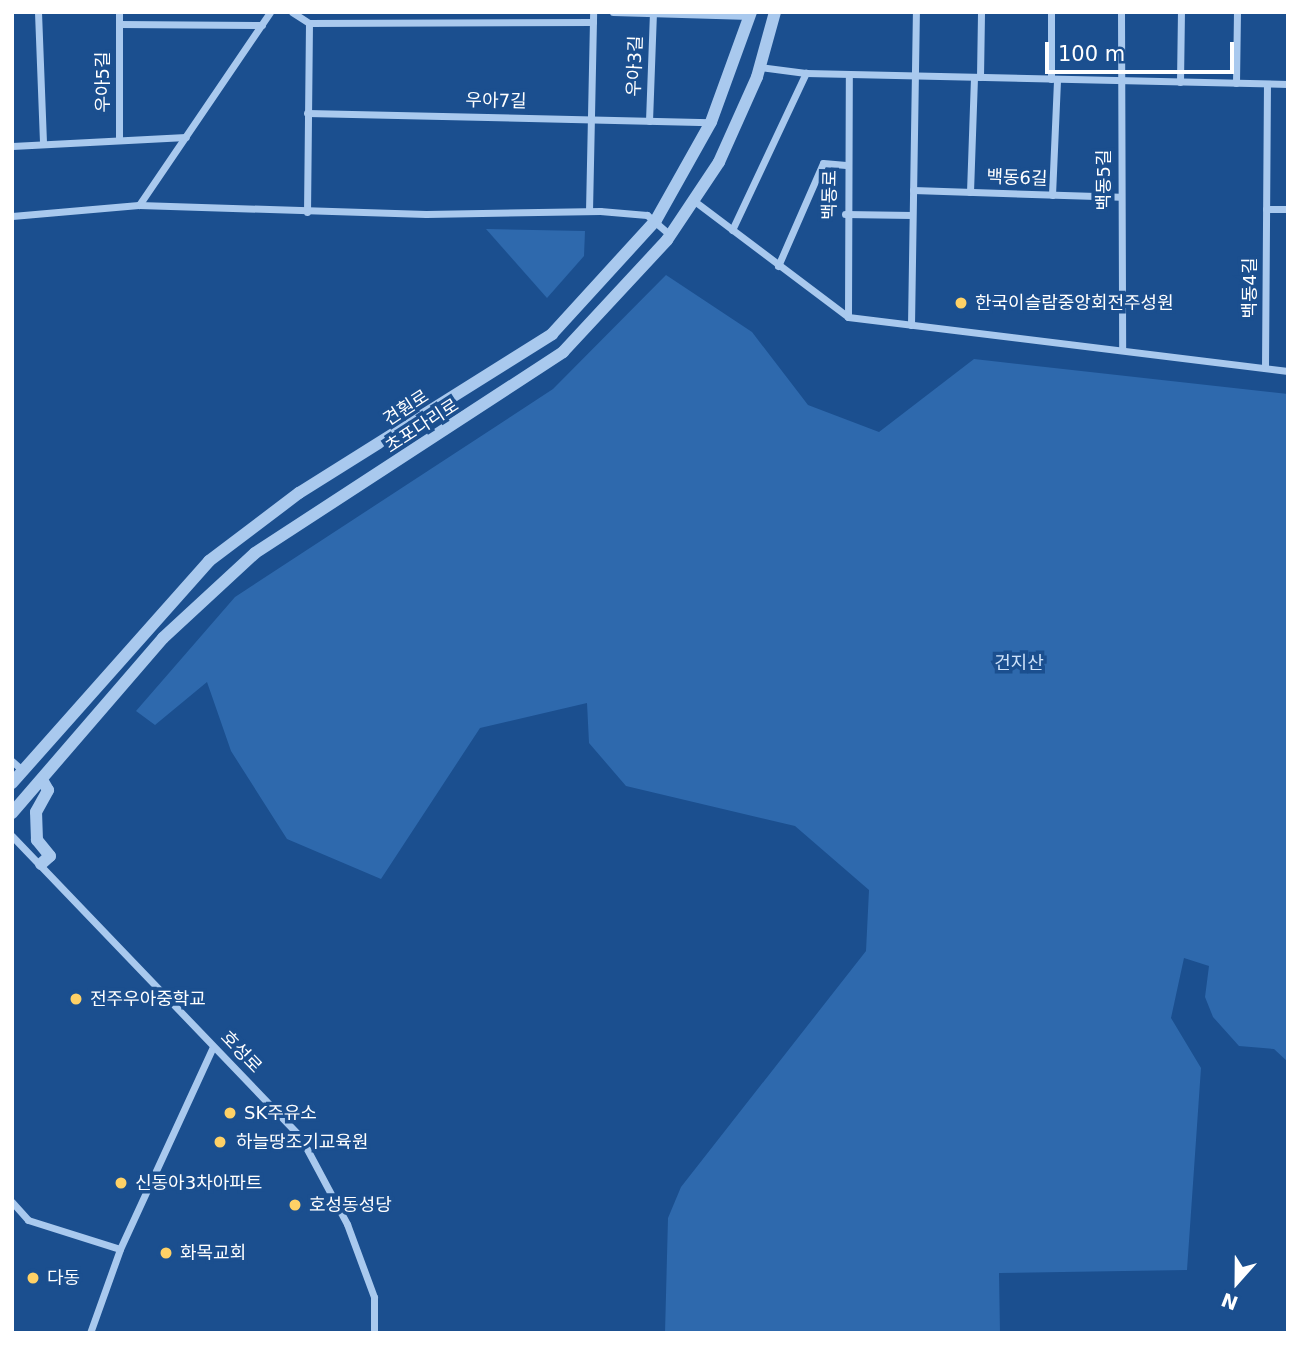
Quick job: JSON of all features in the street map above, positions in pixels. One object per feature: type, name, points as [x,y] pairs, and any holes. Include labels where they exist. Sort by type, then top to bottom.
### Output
[{"type":"street","points":[[38,12],[43,143]]},
{"type":"street","points":[[119,12],[118,24],[262,25]]},
{"type":"street","points":[[139,205],[270,12]]},
{"type":"street","points":[[292,12],[309,23],[593,22]]},
{"type":"street","points":[[589,211],[593,12]]},
{"type":"street","points":[[613,12],[751,14]]},
{"type":"street","name":"초포다리로","points":[[12,813],[163,638],[255,553],[563,352],[670,235],[719,162],[759,67],[775,12]]},
{"type":"street","points":[[911,324],[916,12]]},
{"type":"street","points":[[970,192],[981,12]]},
{"type":"street","points":[[1051,12],[1054,79],[1052,195]]},
{"type":"street","name":"백동5길","points":[[1121,12],[1122,349]]},
{"type":"street","points":[[1180,82],[1181,12]]},
{"type":"street","points":[[1236,83],[1237,12]]},
{"type":"street","name":"우아3길","points":[[649,121],[653,13]]},
{"type":"street","name":"견훤로","points":[[12,783],[209,561],[299,493],[552,334],[656,220],[711,122],[751,14]]},
{"type":"street","points":[[307,212],[309,23]]},
{"type":"street","name":"우아5길","points":[[118,24],[119,140]]},
{"type":"street","points":[[759,67],[806,73],[1288,84]]},
{"type":"street","points":[[732,230],[806,73]]},
{"type":"street","name":"백동로","points":[[848,317],[845,214],[849,74]]},
{"type":"street","name":"백동4길","points":[[1265,368],[1267,84]]},
{"type":"street","name":"우아7길","points":[[307,113],[711,122]]},
{"type":"street","points":[[12,146],[186,136]]},
{"type":"street","points":[[778,266],[823,163],[846,165]]},
{"type":"street","name":"백동6길","points":[[913,190],[1120,197]]},
{"type":"street","points":[[693,201],[848,317],[1288,371]]},
{"type":"street","points":[[12,215],[139,205],[307,212],[589,211],[646,215],[656,220],[670,235]]},
{"type":"street","points":[[1266,209],[1288,209]]},
{"type":"street","points":[[845,214],[912,215]]},
{"type":"street","points":[[12,761],[23,771]]},
{"type":"street","points":[[41,780],[48,790],[36,812],[37,840],[50,856],[41,864]]},
{"type":"street","name":"호성로","points":[[12,836],[300,1136],[347,1224],[374,1297],[374,1333]]},
{"type":"street","points":[[90,1333],[120,1250],[213,1046]]},
{"type":"street","points":[[12,1202],[28,1220],[120,1250]]},
{"type":"green space","points":[[486,229],[585,231],[584,256],[547,298]]},
{"type":"green space","name":"건지산","points":[[666,275],[752,332],[808,405],[879,432],[974,359],[1288,394],[1288,1062],[1274,1049],[1239,1046],[1213,1017],[1205,997],[1209,966],[1184,958],[1171,1018],[1201,1068],[1187,1270],[999,1273],[1000,1333],[665,1333],[668,1218],[681,1187],[866,951],[869,890],[795,826],[626,786],[589,743],[587,703],[480,728],[381,879],[287,839],[231,751],[207,682],[155,725],[136,711],[235,597],[553,389]]},
{"type":"place","name":"한국이슬람중앙회전주성원","points":[[961,303]]},
{"type":"place","name":"전주우아중학교","points":[[76,999]]},
{"type":"place","name":"SK주유소","points":[[230,1113]]},
{"type":"place","name":"하늘땅조기교육원","points":[[220,1142]]},
{"type":"place","name":"신동아3차아파트","points":[[121,1183]]},
{"type":"place","name":"호성동성당","points":[[295,1205]]},
{"type":"place","name":"화목교회","points":[[166,1253]]},
{"type":"place","name":"다동","points":[[33,1278]]}]
